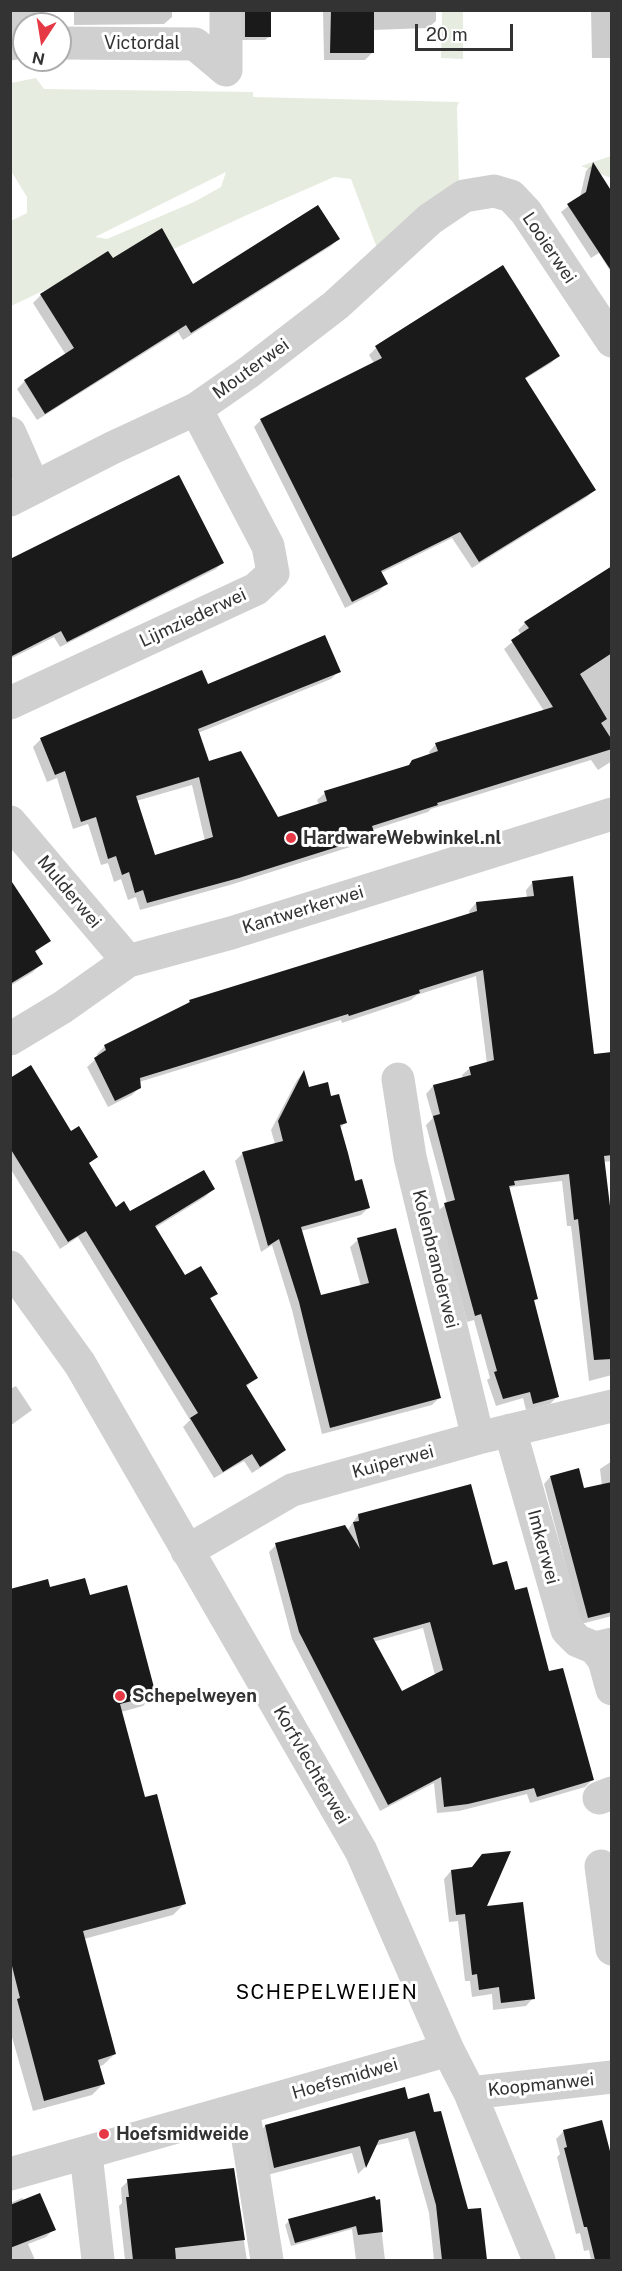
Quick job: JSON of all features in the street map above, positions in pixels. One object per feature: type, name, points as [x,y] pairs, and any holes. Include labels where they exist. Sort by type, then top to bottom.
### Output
[{"type":"street","name":"Victordal","points":[[72,43],[195,44],[226,70],[226,10]]},
{"type":"street","name":"Looierwei","points":[[464,196],[494,191],[511,196],[526,212],[612,341]]},
{"type":"street","name":"Mouterwei","points":[[22,494],[112,448],[196,409],[249,372],[336,305],[430,219],[464,196]]},
{"type":"street","name":"Lijmziederwei","points":[[10,703],[256,589],[273,573],[268,546],[196,409]]},
{"type":"street","points":[[10,433],[22,494]]},
{"type":"street","name":"Kantwerkerwei","points":[[10,1039],[63,1007],[128,961],[231,933],[611,819]]},
{"type":"street","name":"Mulderwei","points":[[10,822],[128,961]]},
{"type":"street","name":"Kolenbranderwei","points":[[398,1079],[410,1157],[478,1438]]},
{"type":"street","name":"Korfvlechterwei","points":[[10,1268],[80,1364],[361,1851],[448,2050],[470,2093],[539,2260]]},
{"type":"street","name":"Kuiperwei","points":[[187,1551],[292,1490],[478,1438],[612,1406]]},
{"type":"street","name":"Imkerwei","points":[[510,1430],[567,1630],[578,1641],[603,1646],[604,1660],[612,1689]]},
{"type":"street","points":[[601,1866],[612,1949]]},
{"type":"street","name":"Hoefsmidwei","points":[[10,2174],[448,2050]]},
{"type":"street","name":"Koopmanwei","points":[[470,2093],[612,2077]]},
{"type":"street","points":[[243,2108],[267,2260]]},
{"type":"street","points":[[86,2154],[98,2260]]},
{"type":"shaded area","points":[[442,11],[463,11],[463,59],[441,58]]},
{"type":"shaded area","points":[[36,78],[44,89],[253,92],[253,97],[459,102],[457,107],[459,186],[377,248],[351,179],[334,177],[128,270],[100,264],[11,306],[11,221],[27,213],[27,197],[11,171],[11,83]],"holes":[[[226,172],[221,187],[194,202],[107,239],[95,237]]]},
{"type":"shaded area","points":[[611,156],[611,178],[581,166]]},
{"type":"building","points":[[245,10],[271,10],[271,37],[245,37]]},
{"type":"building","points":[[331,10],[374,10],[374,53],[330,53]]},
{"type":"building","points":[[593,162],[612,192],[612,272],[567,204],[586,192]]},
{"type":"building","points":[[318,205],[340,239],[191,333],[186,325],[45,414],[24,380],[74,348],[40,294],[108,251],[113,258],[162,228],[193,284]]},
{"type":"building","points":[[503,265],[560,356],[525,378],[596,490],[479,562],[460,532],[381,571],[388,584],[352,602],[260,419],[382,358],[375,346]]},
{"type":"building","points":[[179,475],[224,563],[67,642],[61,631],[10,657],[10,559]]},
{"type":"building","points":[[612,566],[612,653],[580,674],[607,719],[601,723],[612,740],[612,749],[437,803],[438,805],[372,826],[375,835],[239,878],[147,903],[143,890],[135,893],[129,872],[122,875],[116,856],[108,859],[96,817],[81,822],[65,771],[55,775],[40,738],[202,670],[208,684],[325,635],[341,672],[198,729],[209,761],[241,751],[278,817],[327,801],[324,791],[409,765],[412,760],[438,751],[435,743],[553,707],[511,640],[529,628],[524,622]],"holes":[[[199,777],[213,837],[155,855],[136,796]]]},
{"type":"building","points":[[573,876],[594,1054],[612,1052],[612,1155],[604,1156],[612,1223],[612,1359],[594,1360],[578,1219],[574,1220],[569,1174],[514,1181],[515,1185],[509,1186],[538,1299],[534,1300],[559,1397],[533,1404],[530,1392],[503,1399],[494,1372],[497,1371],[481,1314],[475,1316],[444,1203],[455,1200],[433,1116],[440,1114],[433,1085],[471,1075],[469,1067],[494,1060],[483,970],[419,990],[420,993],[349,1016],[348,1014],[140,1078],[141,1088],[115,1101],[94,1058],[106,1050],[104,1045],[190,1002],[189,1000],[477,911],[476,902],[534,896],[532,881]]},
{"type":"building","points":[[10,879],[51,941],[35,951],[43,964],[10,984]]},
{"type":"building","points":[[31,1065],[71,1131],[79,1126],[98,1157],[89,1163],[116,1207],[124,1201],[130,1211],[204,1170],[215,1189],[155,1226],[185,1275],[201,1266],[218,1294],[210,1298],[258,1378],[246,1385],[286,1450],[260,1467],[252,1454],[223,1472],[190,1418],[198,1413],[86,1231],[68,1242],[10,1148],[10,1078]]},
{"type":"building","points":[[304,1070],[309,1087],[328,1082],[331,1096],[339,1094],[347,1123],[340,1125],[355,1181],[362,1179],[370,1208],[301,1227],[321,1295],[369,1283],[357,1238],[396,1228],[441,1398],[330,1428],[299,1302],[279,1239],[268,1246],[242,1152],[283,1141],[278,1121]]},
{"type":"building","points":[[579,1468],[584,1488],[612,1482],[612,1612],[588,1618],[550,1476]]},
{"type":"building","points":[[471,1484],[493,1565],[507,1561],[515,1590],[527,1587],[549,1671],[563,1668],[594,1780],[537,1797],[534,1788],[468,1804],[444,1807],[441,1777],[388,1805],[299,1632],[275,1543],[345,1525],[360,1549],[353,1522],[359,1521],[358,1514]],"holes":[[[430,1622],[443,1670],[402,1691],[373,1638]]]},
{"type":"building","points":[[85,1578],[90,1595],[127,1585],[156,1695],[120,1704],[145,1797],[157,1794],[186,1904],[83,1931],[116,2054],[98,2060],[105,2084],[44,2101],[17,1999],[20,1998],[10,1958],[10,1589],[48,1579],[50,1587]]},
{"type":"building","points":[[511,1851],[487,1906],[523,1902],[535,1999],[501,2003],[499,1987],[479,1990],[477,1974],[472,1975],[465,1914],[456,1915],[451,1870],[472,1867],[482,1854]]},
{"type":"building","points":[[405,2087],[408,2099],[429,2093],[434,2112],[441,2111],[468,2209],[481,2208],[487,2260],[442,2260],[436,2205],[415,2131],[379,2140],[366,2168],[360,2146],[274,2168],[265,2125]]},
{"type":"building","points":[[602,2120],[612,2159],[612,2260],[595,2260],[564,2148],[567,2147],[563,2130]]},
{"type":"building","points":[[234,2168],[245,2240],[175,2248],[176,2260],[133,2260],[126,2197],[129,2197],[127,2179]]},
{"type":"building","points":[[40,2193],[56,2230],[10,2248],[10,2205]]},
{"type":"building","points":[[375,2196],[376,2200],[380,2199],[383,2232],[358,2235],[356,2226],[295,2243],[288,2219]]},
{"type":"place","name":"HardwareWebwinkel.nl","points":[[291,838]]},
{"type":"place","name":"Schepelweyen","points":[[120,1696]]},
{"type":"place","name":"Hoefsmidweide","points":[[104,2134]]},
{"type":"district","name":"SCHEPELWEIJEN","points":[[327,1993]]}]
